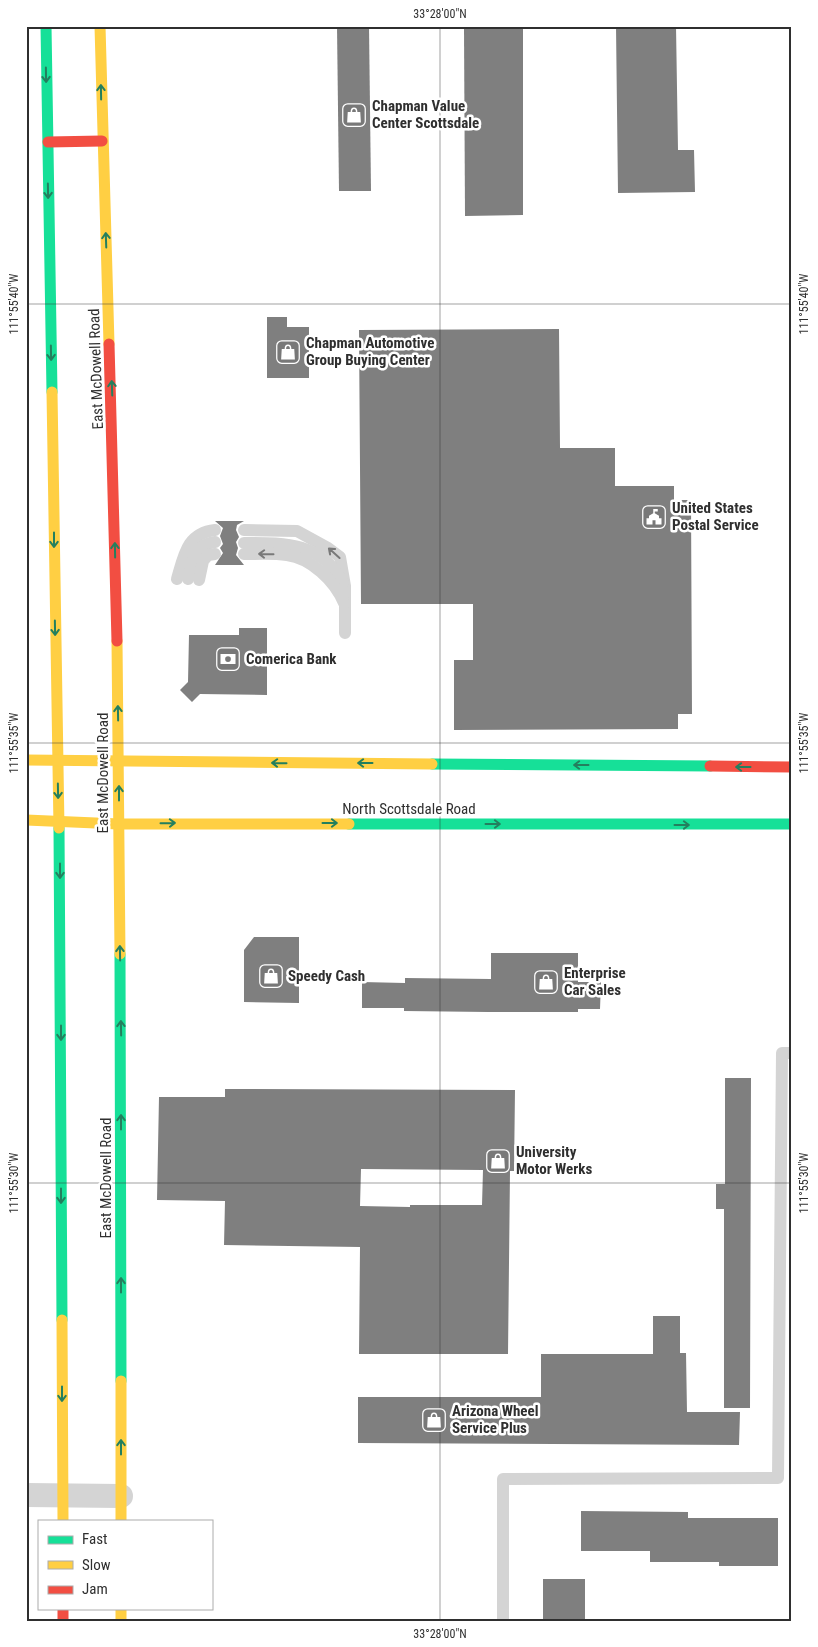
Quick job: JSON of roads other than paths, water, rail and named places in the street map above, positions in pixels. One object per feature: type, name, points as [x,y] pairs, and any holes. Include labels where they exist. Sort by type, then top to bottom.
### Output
[{"type":"main road","points":[[46,26],[58,760],[62,1520]]},
{"type":"main road","name":"East McDowell Road","points":[[100,26],[102,141],[112,386],[119,824],[121,1520]]},
{"type":"main road","points":[[48,142],[102,141]]},
{"type":"main road","points":[[26,760],[792,767]]},
{"type":"main road","name":"North Scottsdale Road","points":[[26,820],[119,824],[792,824]]},
{"type":"street","points":[[26,1495],[121,1496]]},
{"type":"lane","points":[[346,605],[330,581],[308,563],[244,542],[287,530],[305,534],[340,557],[346,586],[346,605],[346,633]]},
{"type":"lane","points":[[203,531],[215,542],[208,555],[188,579],[186,554],[195,536],[203,531]]},
{"type":"lane","points":[[503,1621],[503,1479],[778,1478],[782,1053],[792,1053]]},
{"type":"place","name":"Chapman Value Center Scottsdale","points":[[354,115]]},
{"type":"place","name":"Chapman Automotive Group Buying Center","points":[[288,352]]},
{"type":"place","name":"United States Postal Service","points":[[654,517]]},
{"type":"place","name":"Comerica Bank","points":[[228,659]]},
{"type":"place","name":"Speedy Cash","points":[[271,976]]},
{"type":"place","name":"Enterprise Car Sales","points":[[546,982]]},
{"type":"place","name":"University Motor Werks","points":[[498,1161]]},
{"type":"place","name":"Arizona Wheel Service Plus","points":[[434,1420]]}]
